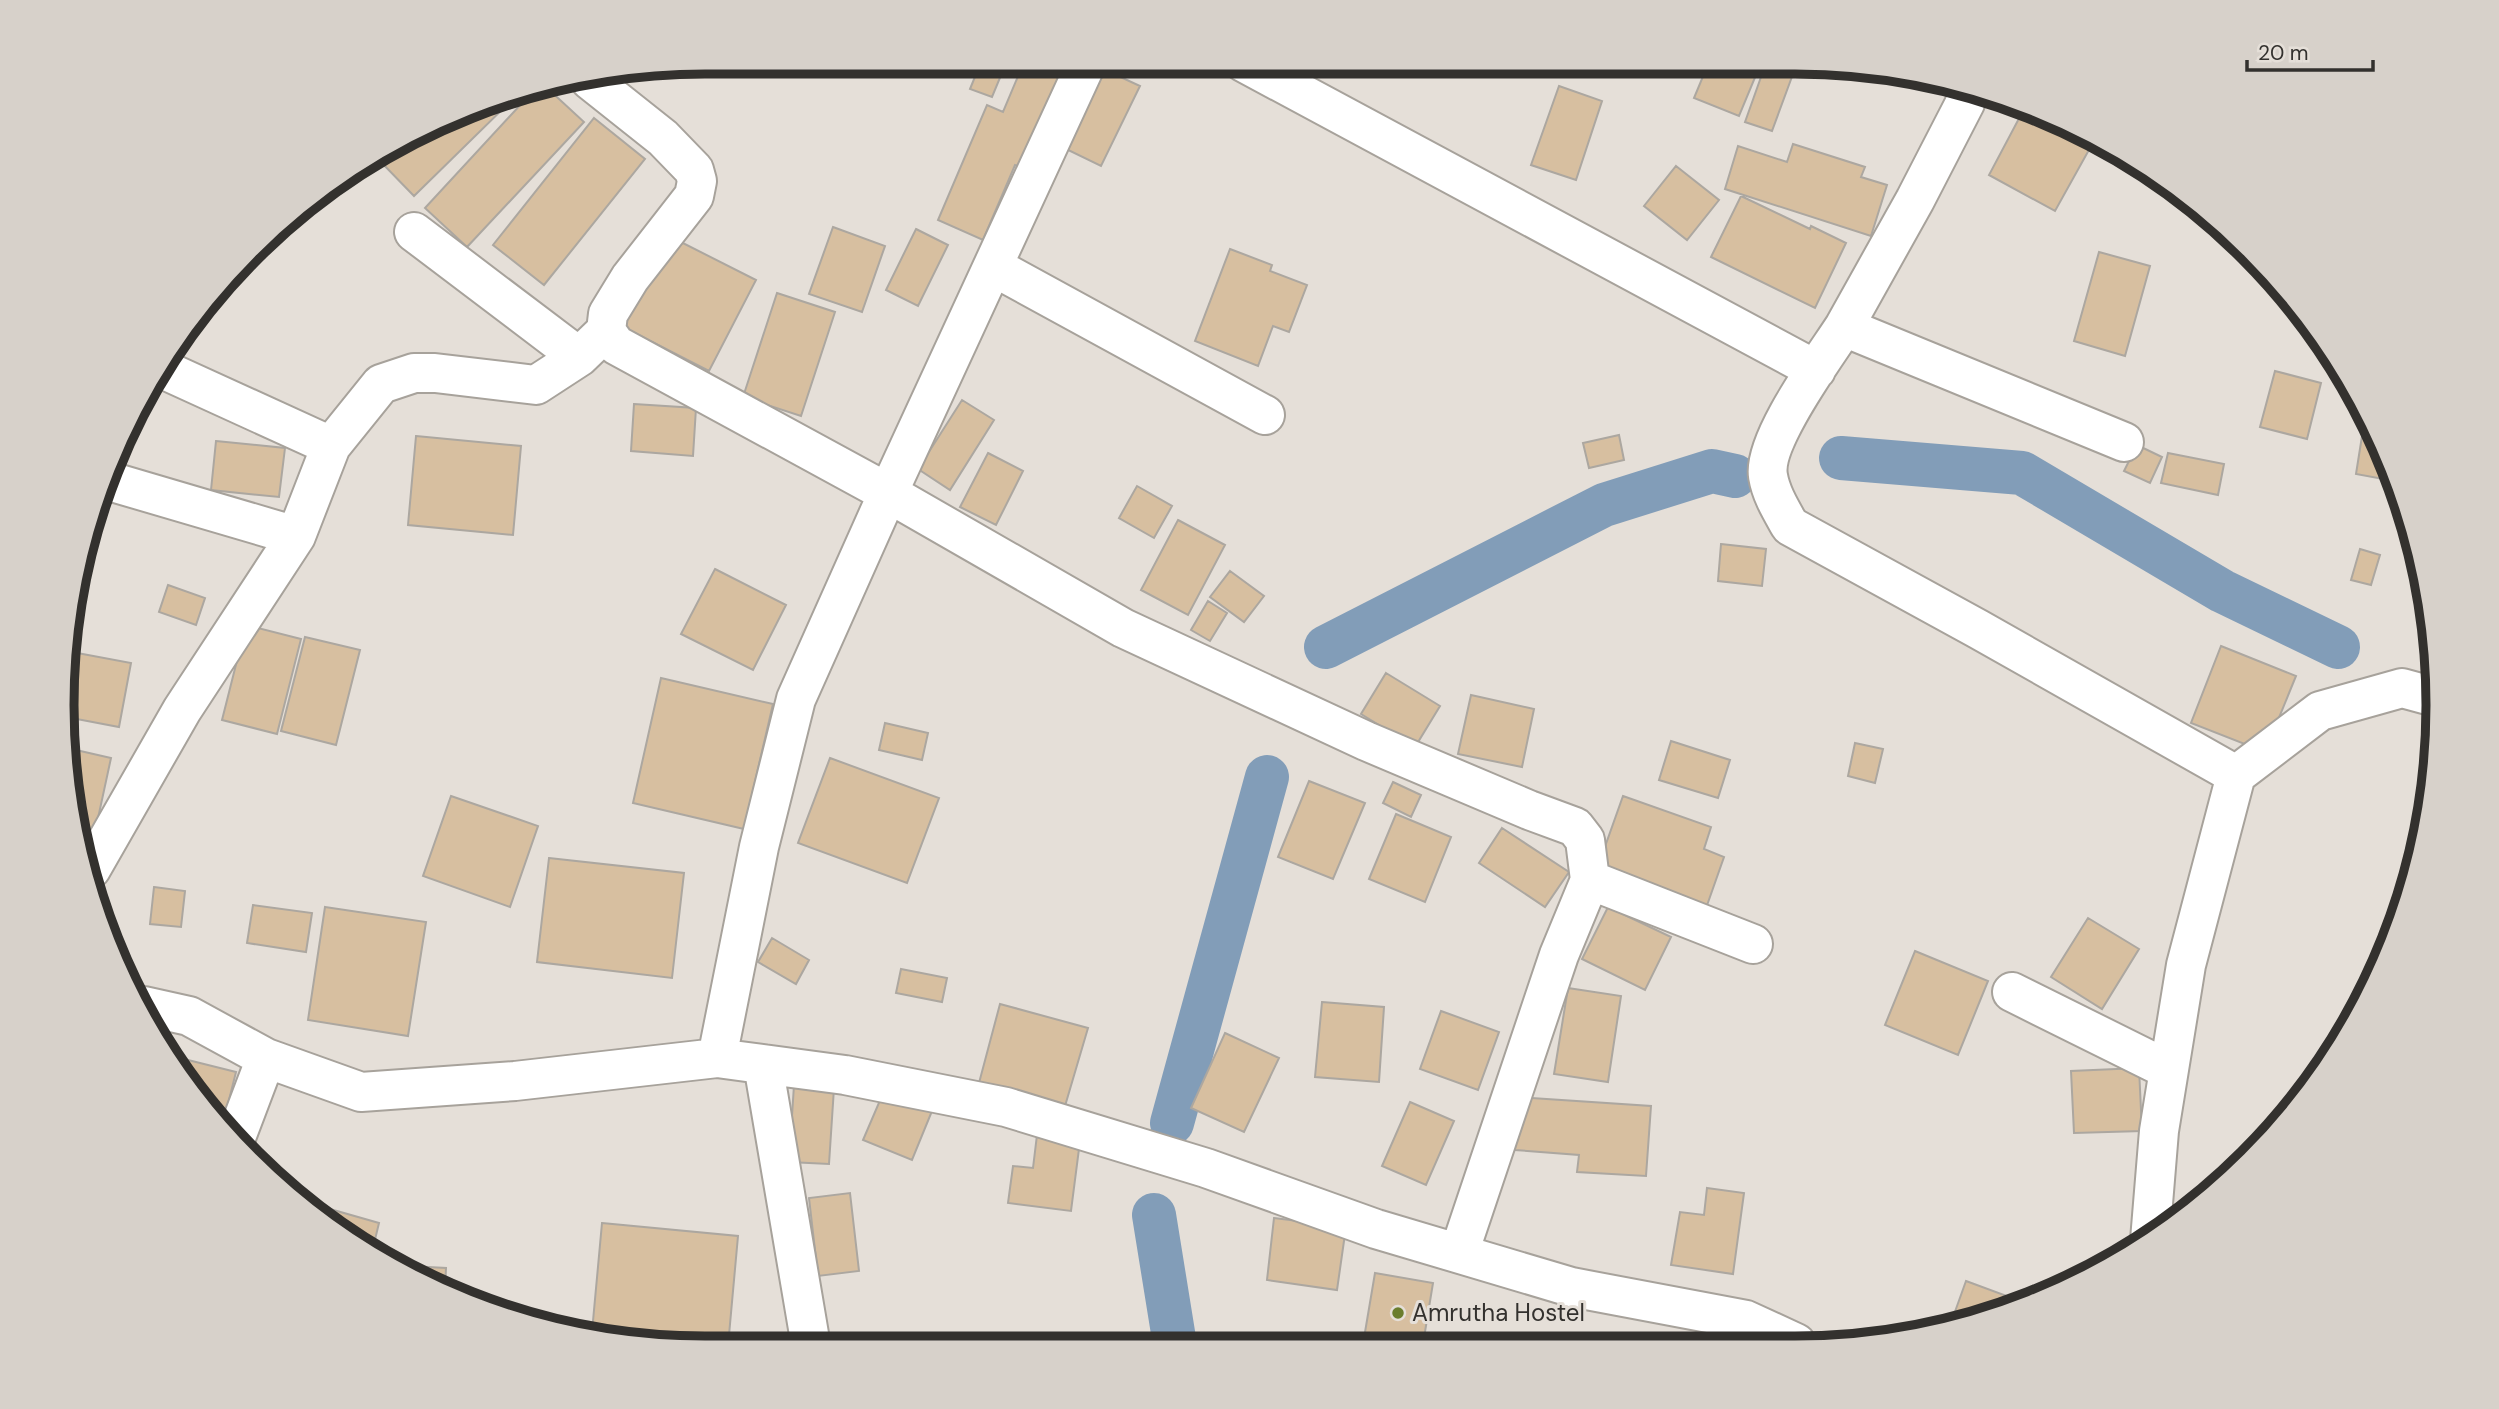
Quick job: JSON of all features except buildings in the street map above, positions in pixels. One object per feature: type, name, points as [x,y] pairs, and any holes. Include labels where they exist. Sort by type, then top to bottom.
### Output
[{"type":"street","points":[[716,1058],[759,847],[796,699],[1082,74]]},
{"type":"street","points":[[1265,74],[1816,370]]},
{"type":"street","points":[[94,864],[182,710],[296,536],[331,446],[381,384],[414,373],[435,373],[536,385],[579,357],[606,331],[608,314],[630,278],[694,196],[697,181],[694,170],[663,138],[595,84]]},
{"type":"street","points":[[1967,98],[1915,200],[1844,327],[1774,438],[1767,473],[1777,504],[1790,526],[1978,628],[2236,775]]},
{"type":"street","points":[[414,232],[579,357]]},
{"type":"street","points":[[994,267],[1265,415]]},
{"type":"street","points":[[1844,327],[2124,442]]},
{"type":"street","points":[[606,331],[616,345],[888,493],[1123,628],[1366,741],[1575,827],[1585,840],[1590,880],[1555,968],[1460,1253]]},
{"type":"street","points":[[169,372],[331,446]]},
{"type":"street","points":[[114,483],[296,536]]},
{"type":"street","points":[[2151,1225],[2159,1131],[2186,965],[2236,775],[2320,711],[2402,688],[2426,694]]},
{"type":"street","points":[[1590,880],[1753,944]]},
{"type":"street","points":[[2012,992],[2169,1070]]},
{"type":"street","points":[[151,1008],[189,1016],[266,1058],[361,1092],[516,1082],[716,1058],[845,1075],[1006,1107],[1206,1168],[1376,1229],[1571,1287],[1764,1336]]},
{"type":"street","points":[[239,1130],[266,1058]]},
{"type":"street","points":[[763,1064],[809,1336]]},
{"type":"waterway","points":[[1841,458],[2022,473],[2222,591],[2338,647]]},
{"type":"waterway","points":[[1326,647],[1604,505],[1712,471],[1735,476]]},
{"type":"waterway","points":[[1172,1123],[1267,777]]},
{"type":"waterway","points":[[1154,1215],[1174,1336]]},
{"type":"place","name":"Amrutha Hostel","points":[[1398,1313]]}]
